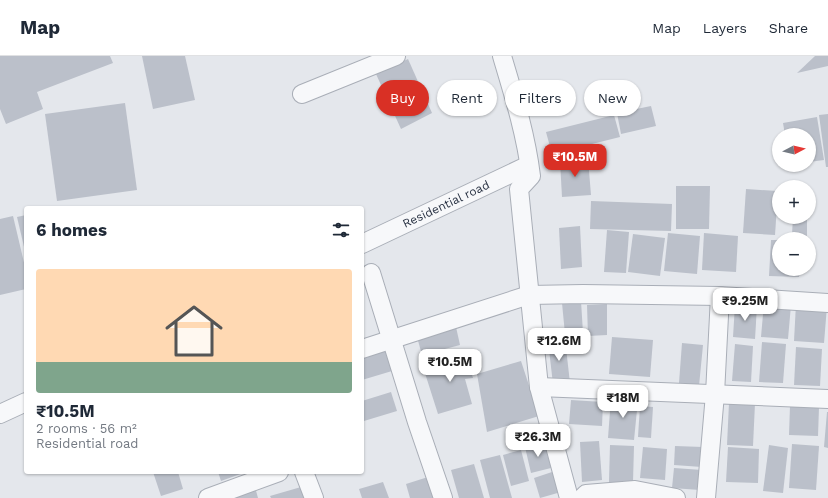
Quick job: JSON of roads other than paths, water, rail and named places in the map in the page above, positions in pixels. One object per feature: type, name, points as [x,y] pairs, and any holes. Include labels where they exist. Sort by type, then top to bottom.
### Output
[{"type":"street","points":[[302,94],[396,56]]},
{"type":"street","points":[[502,56],[518,107],[531,176],[519,189],[539,387],[569,498]]},
{"type":"street","name":"Residential road","points":[[364,243],[529,165]]},
{"type":"street","points":[[371,273],[443,498]]},
{"type":"street","points":[[364,348],[529,296],[583,294],[720,296],[828,303]]},
{"type":"street","points":[[706,498],[715,394],[720,296]]},
{"type":"street","points":[[539,387],[828,399]]},
{"type":"street","points":[[0,414],[24,403]]},
{"type":"street","points":[[208,498],[274,474]]},
{"type":"street","points":[[305,474],[314,498]]},
{"type":"street","points":[[582,498],[586,494],[635,490],[676,498]]}]
